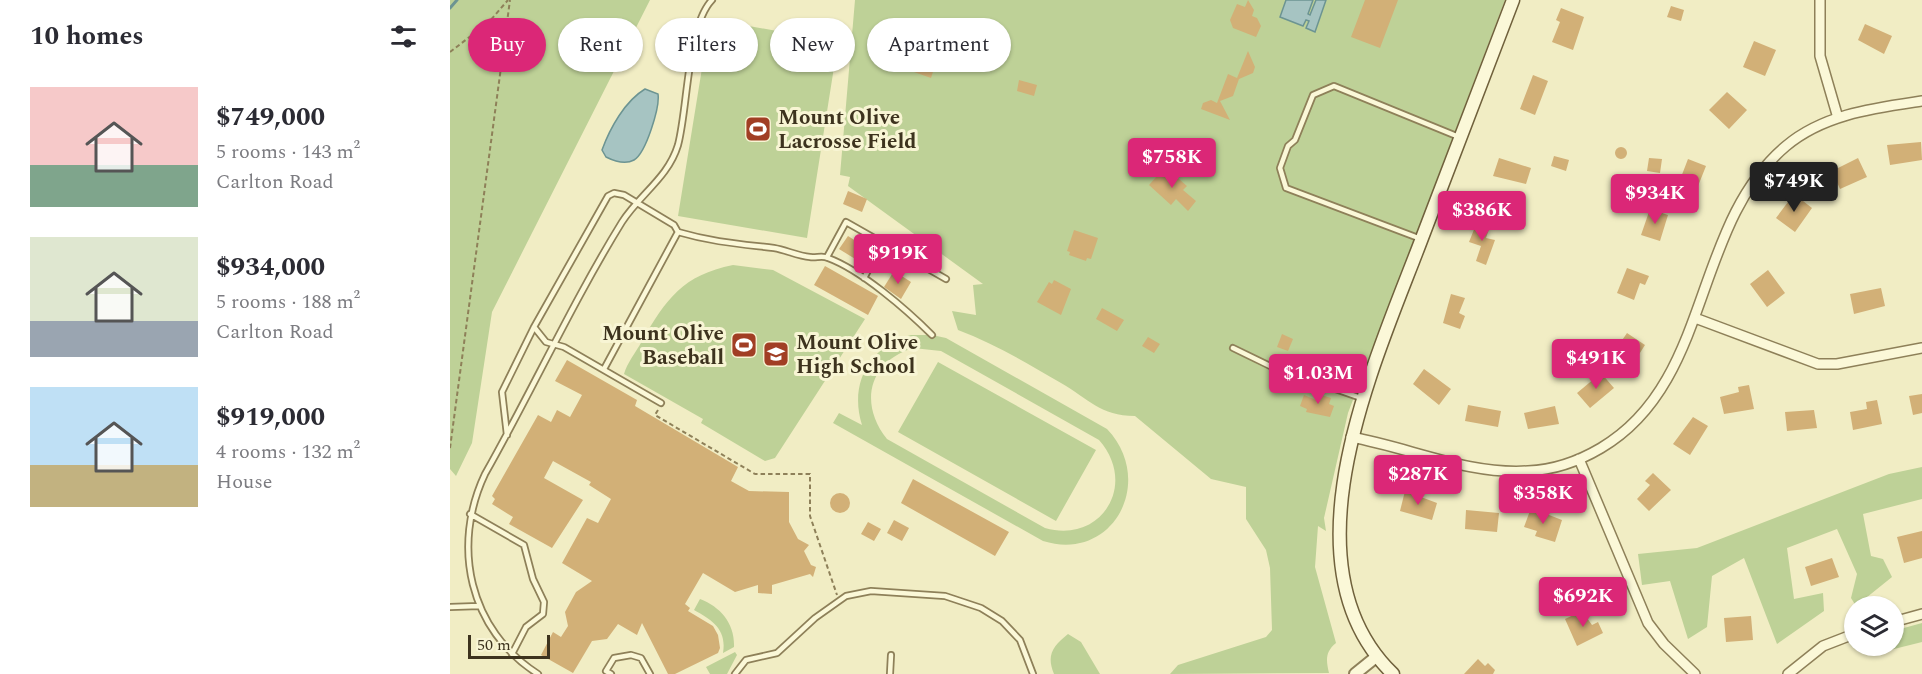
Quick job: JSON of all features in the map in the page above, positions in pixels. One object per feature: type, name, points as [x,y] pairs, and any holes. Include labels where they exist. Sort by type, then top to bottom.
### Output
[{"type":"main road","points":[[1393,674],[1376,657],[1357,627],[1347,589],[1341,549],[1341,495],[1352,437],[1363,399],[1421,239],[1513,0]]},
{"type":"street","points":[[1820,0],[1820,56],[1838,118]]},
{"type":"street","points":[[1352,437],[1487,470],[1531,471],[1580,459],[1614,440],[1643,415],[1674,371],[1733,217],[1755,177],[1788,144],[1822,124],[1858,112],[1922,101]]},
{"type":"street","points":[[1695,318],[1818,364],[1837,364],[1922,348]]},
{"type":"street","points":[[1580,459],[1648,623],[1664,644],[1695,674]]},
{"type":"street","points":[[1904,619],[1922,614]]},
{"type":"street","points":[[1788,674],[1823,646],[1844,638]]},
{"type":"street","points":[[1355,674],[1376,657]]},
{"type":"lane","points":[[538,674],[512,654],[496,636],[479,606],[467,559],[470,514],[485,474],[622,223],[661,179],[673,158],[679,137],[699,21],[712,0]]},
{"type":"lane","points":[[1421,239],[1286,188],[1280,168],[1288,146],[1295,140],[1313,95],[1334,86],[1460,138]]},
{"type":"lane","points":[[507,435],[502,392],[534,327],[608,196],[619,193],[674,225],[678,232],[713,242],[777,249],[810,257],[827,257],[864,278],[902,306],[932,335]]},
{"type":"lane","points":[[827,257],[846,222],[946,279]]},
{"type":"lane","points":[[604,369],[678,232]]},
{"type":"lane","points":[[864,278],[883,243]]},
{"type":"lane","points":[[534,327],[546,342],[564,347],[661,403]]},
{"type":"lane","points":[[1233,348],[1299,380],[1321,384],[1363,399]]},
{"type":"lane","points":[[470,514],[524,545],[533,579],[543,599],[543,614],[526,627],[512,654]]},
{"type":"lane","points":[[735,674],[746,660],[777,653],[815,618],[839,600],[853,593],[871,591],[932,594],[965,601],[992,615],[1011,630],[1020,640],[1033,674]]},
{"type":"lane","points":[[450,607],[479,606]]},
{"type":"lane","points":[[611,674],[606,671],[614,658],[635,655],[641,658],[650,674]]},
{"type":"lane","points":[[890,674],[891,656]]},
{"type":"path","points":[[450,52],[489,22],[509,0]]},
{"type":"path","points":[[450,448],[509,0]]},
{"type":"path","points":[[661,403],[655,415],[756,474],[810,474],[810,516],[839,600]]},
{"type":"green space","points":[[450,0],[650,0],[641,18],[558,18],[558,72],[614,72],[492,312],[472,443],[456,476],[450,469]]},
{"type":"green space","points":[[855,0],[1505,0],[1348,413],[1324,518],[1326,531],[1318,526],[1315,567],[1336,643],[1327,656],[1329,673],[1170,674],[1178,665],[1266,637],[1272,630],[1270,568],[1266,550],[1246,519],[1246,487],[1211,479],[1135,416],[1113,413],[1095,406],[1023,361],[958,330],[952,311],[976,315],[973,285],[983,284],[848,186],[850,177],[840,175],[849,72],[855,72]]},
{"type":"green space","name":"Mount Olive Lacrosse Field","points":[[758,28],[770,30],[770,72],[833,72],[807,238],[678,216],[701,72],[758,72]]},
{"type":"green space","name":"Mount Olive Baseball","points":[[733,265],[773,270],[865,319],[775,458],[765,461],[701,423],[703,419],[624,374],[659,313],[678,291],[701,275]]},
{"type":"green space","points":[[911,335],[946,338],[1107,429],[1121,449],[1128,471],[1127,493],[1120,512],[1107,529],[1090,540],[1068,545],[1043,541],[833,423],[839,413],[862,425],[858,395],[861,381],[874,358],[896,340]],"holes":[[[913,348],[941,351],[1099,440],[1110,457],[1115,475],[1114,491],[1108,506],[1097,519],[1083,527],[1065,531],[1045,528],[887,439],[878,426],[871,399],[878,374],[886,363],[898,354]]]},
{"type":"green space","points":[[938,362],[1096,450],[1056,521],[898,432]]},
{"type":"green space","points":[[1922,467],[1922,499],[1863,514],[1871,556],[1883,559],[1892,577],[1868,596],[1852,596],[1857,574],[1837,529],[1787,548],[1794,599],[1823,593],[1824,611],[1777,644],[1744,558],[1712,576],[1707,627],[1688,639],[1670,581],[1642,585],[1638,554],[1697,548],[1889,474]]},
{"type":"green space","points":[[700,599],[708,602],[725,617],[732,631],[734,647],[723,653],[723,638],[717,626],[694,610]]},
{"type":"green space","points":[[1922,623],[1922,642],[1904,646],[1904,628]]},
{"type":"green space","points":[[1068,634],[1081,642],[1100,674],[1054,674],[1051,661],[1052,651]]},
{"type":"green space","points":[[735,652],[737,655],[727,674],[710,674],[706,667]]},
{"type":"water","points":[[1286,0],[1313,0],[1308,14],[1310,15],[1316,0],[1326,0],[1315,32],[1306,28],[1309,21],[1306,20],[1303,26],[1280,17]]},
{"type":"water","points":[[645,89],[658,94],[658,100],[651,129],[639,156],[627,162],[606,157],[602,150],[614,124],[631,100]]},
{"type":"building","points":[[1248,0],[1254,10],[1252,16],[1257,18],[1261,26],[1256,37],[1233,28],[1230,20],[1237,4],[1245,7]]},
{"type":"building","points":[[1365,0],[1398,0],[1380,48],[1351,37]]},
{"type":"building","points":[[1671,6],[1684,10],[1681,21],[1667,17]]},
{"type":"building","points":[[1561,8],[1584,17],[1573,50],[1552,42],[1560,22],[1556,20]]},
{"type":"building","points":[[1865,24],[1892,36],[1884,54],[1858,40]]},
{"type":"building","points":[[1754,41],[1776,50],[1765,76],[1743,67]]},
{"type":"building","points":[[1248,51],[1255,67],[1253,73],[1239,79],[1233,96],[1220,101],[1230,120],[1201,109],[1203,103],[1211,100],[1217,103],[1228,74],[1237,78]]},
{"type":"building","points":[[914,72],[933,72],[931,78]]},
{"type":"building","points":[[1533,75],[1548,81],[1535,115],[1520,109]]},
{"type":"building","points":[[1019,80],[1037,85],[1034,96],[1017,91]]},
{"type":"building","points":[[1727,92],[1747,110],[1729,129],[1709,110]]},
{"type":"building","points":[[1921,142],[1922,160],[1890,165],[1887,145]]},
{"type":"building","points":[[1623,147],[1626,148],[1626,158],[1619,159],[1616,158],[1615,151],[1616,148]]},
{"type":"building","points":[[1554,156],[1569,160],[1566,171],[1551,166]]},
{"type":"building","points":[[1499,158],[1531,168],[1526,184],[1493,176]]},
{"type":"building","points":[[1649,158],[1662,159],[1660,173],[1647,171]]},
{"type":"building","points":[[1858,158],[1867,177],[1840,189],[1832,171]]},
{"type":"building","points":[[1688,159],[1706,166],[1696,191],[1678,185]]},
{"type":"building","points":[[1165,167],[1187,186],[1183,190],[1196,201],[1188,211],[1176,199],[1171,205],[1149,185]]},
{"type":"building","points":[[848,191],[867,199],[862,212],[843,204]]},
{"type":"building","points":[[1794,194],[1812,208],[1795,232],[1776,218]]},
{"type":"building","points":[[1650,209],[1668,215],[1660,241],[1641,235]]},
{"type":"building","points":[[1477,222],[1490,226],[1486,238],[1495,240],[1486,265],[1476,261],[1481,246],[1469,242]]},
{"type":"building","points":[[1074,230],[1098,238],[1091,259],[1087,258],[1086,261],[1069,255],[1070,252],[1067,251]]},
{"type":"building","points":[[848,236],[873,252],[865,265],[839,249]]},
{"type":"building","points":[[825,266],[878,296],[868,315],[814,285]]},
{"type":"building","points":[[1627,268],[1649,276],[1645,285],[1640,283],[1634,300],[1617,293]]},
{"type":"building","points":[[1768,270],[1785,293],[1767,307],[1750,284]]},
{"type":"building","points":[[894,271],[911,282],[901,299],[884,287]]},
{"type":"building","points":[[1054,280],[1071,289],[1061,315],[1037,302],[1049,282],[1052,284]]},
{"type":"building","points":[[1881,288],[1885,306],[1854,314],[1850,294]]},
{"type":"building","points":[[1451,294],[1465,298],[1459,313],[1465,316],[1460,329],[1443,323]]},
{"type":"building","points":[[1102,308],[1124,320],[1117,331],[1096,319]]},
{"type":"building","points":[[1627,333],[1645,345],[1631,367],[1612,355]]},
{"type":"building","points":[[1282,334],[1293,339],[1288,351],[1277,347]]},
{"type":"building","points":[[1148,337],[1160,344],[1154,353],[1142,346]]},
{"type":"building","points":[[567,360],[637,400],[635,406],[738,467],[731,481],[749,491],[789,492],[789,522],[798,539],[809,545],[804,551],[811,565],[816,567],[813,577],[810,574],[772,585],[772,594],[758,593],[758,585],[735,592],[703,573],[685,604],[690,608],[688,611],[713,626],[718,635],[720,648],[718,653],[675,674],[668,674],[642,623],[637,635],[618,624],[607,639],[592,641],[573,673],[541,655],[553,632],[561,637],[568,626],[565,612],[576,592],[592,581],[562,563],[587,518],[598,523],[611,499],[589,485],[591,482],[553,461],[544,478],[583,500],[552,548],[509,524],[513,517],[492,504],[495,499],[492,496],[538,415],[551,422],[557,410],[570,417],[582,395],[555,381]]},
{"type":"building","points":[[1424,369],[1451,389],[1439,405],[1413,384]]},
{"type":"building","points":[[1601,373],[1614,388],[1590,408],[1577,393]]},
{"type":"building","points":[[1749,385],[1754,409],[1724,414],[1720,397],[1739,392],[1738,387]]},
{"type":"building","points":[[1318,394],[1331,398],[1329,404],[1334,406],[1330,417],[1306,412],[1307,409],[1300,406],[1304,395],[1316,400]]},
{"type":"building","points":[[1922,394],[1922,413],[1913,415],[1909,396]]},
{"type":"building","points":[[1877,400],[1882,424],[1853,430],[1850,412],[1867,409],[1866,402]]},
{"type":"building","points":[[1468,405],[1501,411],[1498,427],[1465,421]]},
{"type":"building","points":[[1555,406],[1559,424],[1528,429],[1524,413]]},
{"type":"building","points":[[1814,410],[1817,428],[1787,431],[1785,412]]},
{"type":"building","points":[[1693,417],[1708,426],[1690,455],[1673,444]]},
{"type":"building","points":[[1653,473],[1671,490],[1649,511],[1637,499],[1650,485],[1645,481]]},
{"type":"building","points":[[913,479],[1009,532],[995,556],[901,503]]},
{"type":"building","points":[[1405,491],[1437,503],[1432,520],[1400,511]]},
{"type":"building","points":[[836,493],[844,493],[850,499],[850,507],[844,513],[836,513],[830,507],[830,499]]},
{"type":"building","points":[[1531,508],[1562,520],[1555,542],[1535,536],[1537,531],[1524,527]]},
{"type":"building","points":[[1466,510],[1499,513],[1497,532],[1465,529]]},
{"type":"building","points":[[894,520],[909,528],[902,541],[887,533]]},
{"type":"building","points":[[868,522],[881,529],[874,541],[861,534]]},
{"type":"building","points":[[1922,531],[1922,558],[1904,563],[1897,537]]},
{"type":"building","points":[[1832,558],[1839,577],[1811,586],[1805,567]]},
{"type":"building","points":[[1582,611],[1592,625],[1598,622],[1603,633],[1577,646],[1565,619]]},
{"type":"building","points":[[1751,616],[1753,640],[1726,642],[1724,618]]},
{"type":"building","points":[[1478,659],[1485,666],[1488,663],[1495,670],[1493,674],[1464,674]]},
{"type":"waterway","points":[[450,8],[457,0]]},
{"type":"place","name":"Mount Olive Lacrosse Field","points":[[758,129]]},
{"type":"place","name":"Mount Olive Baseball","points":[[744,345]]},
{"type":"place","name":"Mount Olive High School","points":[[776,354]]}]
